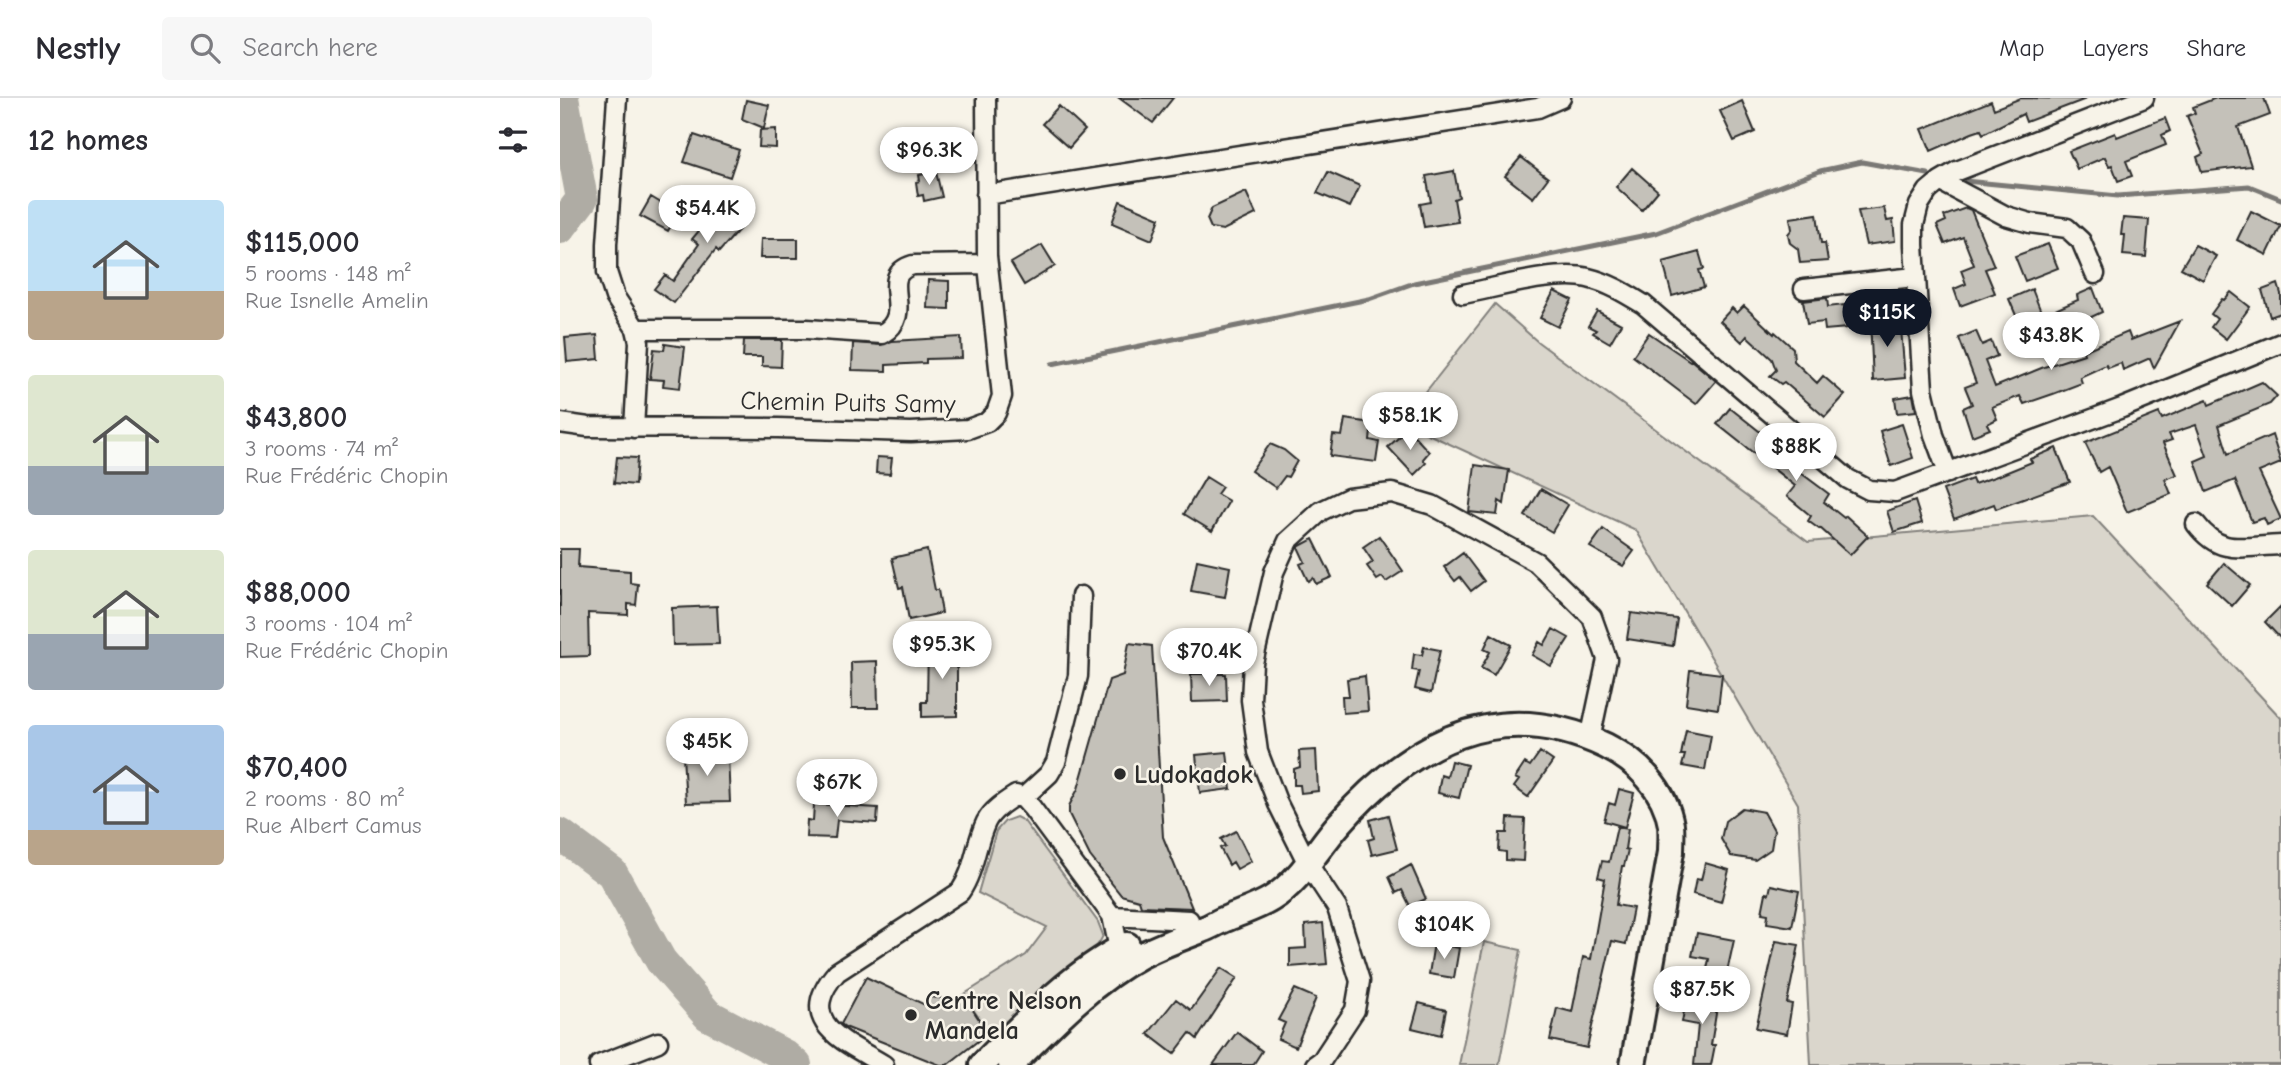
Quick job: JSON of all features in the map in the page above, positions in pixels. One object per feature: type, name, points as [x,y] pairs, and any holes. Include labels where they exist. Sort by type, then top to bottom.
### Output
[{"type":"main road","points":[[982,1065],[1056,994],[1090,967],[1116,961],[1206,929],[1272,899],[1289,885],[1365,796],[1413,760],[1458,734],[1510,724],[1544,727],[1590,739],[1620,753],[1649,779],[1660,794],[1671,826],[1671,852],[1633,1065]]},
{"type":"main road","points":[[1011,1065],[1142,937],[1189,920],[1224,919]]},
{"type":"street","points":[[617,98],[607,272],[615,298],[636,329],[639,342],[634,428]]},
{"type":"street","name":"Chemin Puits Samy","points":[[560,423],[588,427],[911,432],[968,429],[987,422],[996,413],[1002,396],[988,264],[986,98]]},
{"type":"street","points":[[986,195],[1538,107],[1561,98]]},
{"type":"street","points":[[1948,473],[1934,435],[1923,390],[1915,277],[1914,225],[1919,205],[1928,191],[1957,171],[2144,98]]},
{"type":"street","points":[[1940,181],[2006,216],[2029,223],[2067,228],[2081,241],[2095,274]]},
{"type":"street","points":[[636,329],[807,329],[882,334],[892,328],[897,319],[896,276],[902,268],[913,265],[988,264]]},
{"type":"street","points":[[1463,295],[1553,277],[1586,277],[1615,286],[1643,304],[1848,479],[1869,490],[1895,492],[2122,408],[2281,343]]},
{"type":"street","points":[[1804,289],[1915,277]]},
{"type":"street","points":[[1315,1065],[1322,1060],[1355,1010],[1360,981],[1337,908],[1308,863],[1278,804],[1258,752],[1251,700],[1253,663],[1274,572],[1288,541],[1321,511],[1348,498],[1392,493],[1432,505],[1535,562],[1592,617],[1607,659],[1590,739]]},
{"type":"street","points":[[2196,524],[2207,539],[2223,547],[2281,545]]},
{"type":"street","points":[[1023,798],[1049,774],[1059,752],[1078,676],[1081,596]]},
{"type":"street","points":[[884,1065],[829,1032],[820,1014],[826,988],[837,972],[960,892],[968,880],[987,821],[1003,803],[1016,795],[1023,798],[1112,916],[1116,961]]},
{"type":"street","points":[[1112,916],[1189,920]]},
{"type":"street","points":[[599,1065],[658,1042]]},
{"type":"shaded area","points":[[1495,304],[1538,342],[1808,542],[2093,516],[2281,718],[2281,1065],[1811,1065],[1798,804],[1636,530],[1402,422]]},
{"type":"shaded area","points":[[1016,817],[1024,821],[1098,922],[1103,935],[1087,958],[1072,973],[995,1041],[963,995],[1026,955],[1047,927],[978,893],[996,831],[1005,821]]},
{"type":"shaded area","points":[[1484,942],[1521,950],[1499,1065],[1459,1065]]},
{"type":"building","points":[[1119,98],[1173,98],[1153,123]]},
{"type":"building","points":[[2021,98],[2086,99],[2026,122],[2023,114],[1983,134],[1981,130],[1931,151],[1922,129],[1991,101],[1994,109]]},
{"type":"building","points":[[2216,98],[2264,98],[2270,115],[2238,127],[2251,166],[2202,172],[2197,157],[2203,154],[2187,116],[2195,113],[2193,107]]},
{"type":"building","points":[[746,100],[769,105],[764,128],[742,119]]},
{"type":"building","points":[[1742,101],[1755,132],[1734,141],[1720,111]]},
{"type":"building","points":[[1059,106],[1085,130],[1069,148],[1042,124]]},
{"type":"building","points":[[2165,118],[2170,131],[2162,135],[2166,145],[2126,161],[2132,176],[2118,181],[2112,165],[2109,166],[2105,157],[2077,169],[2069,151],[2115,133],[2117,137]]},
{"type":"building","points":[[776,129],[776,148],[759,147],[760,130]]},
{"type":"building","points":[[694,135],[739,150],[730,177],[684,162]]},
{"type":"building","points":[[1521,157],[1548,178],[1533,198],[1505,176]]},
{"type":"building","points":[[1632,168],[1658,191],[1642,210],[1616,187]]},
{"type":"building","points":[[1454,171],[1459,197],[1454,199],[1458,222],[1424,227],[1420,204],[1431,202],[1426,176]]},
{"type":"building","points":[[936,172],[942,197],[924,201],[923,195],[918,196],[916,182],[920,181],[919,175]]},
{"type":"building","points":[[1328,172],[1360,186],[1350,207],[1317,193]]},
{"type":"building","points":[[1246,192],[1256,214],[1223,230],[1211,228],[1207,219],[1212,208]]},
{"type":"building","points":[[730,194],[750,212],[750,217],[719,252],[716,249],[674,303],[654,289],[665,275],[673,281],[699,244],[692,239]]},
{"type":"building","points":[[651,197],[676,212],[668,231],[640,216]]},
{"type":"building","points":[[1120,201],[1160,218],[1152,240],[1112,223]]},
{"type":"building","points":[[1884,208],[1887,221],[1893,220],[1895,241],[1866,245],[1858,211]]},
{"type":"building","points":[[1966,208],[1971,210],[1994,266],[1985,269],[1995,293],[1960,306],[1954,289],[1966,284],[1961,270],[1974,265],[1963,237],[1945,244],[1937,225],[1946,221],[1944,216]]},
{"type":"building","points":[[2251,211],[2281,226],[2267,255],[2237,240]]},
{"type":"building","points":[[1817,214],[1821,243],[1825,243],[1828,261],[1800,263],[1798,249],[1790,243],[1788,234],[1792,229],[1790,218]]},
{"type":"building","points":[[2123,218],[2149,220],[2146,257],[2123,255]]},
{"type":"building","points":[[761,239],[798,239],[798,258],[760,258]]},
{"type":"building","points":[[2048,244],[2058,268],[2025,281],[2015,256]]},
{"type":"building","points":[[1042,245],[1055,266],[1024,285],[1011,263]]},
{"type":"building","points":[[2195,245],[2216,256],[2203,280],[2181,268]]},
{"type":"building","points":[[1699,252],[1704,269],[1699,270],[1704,287],[1672,296],[1663,262]]},
{"type":"building","points":[[928,280],[949,281],[949,309],[927,308]]},
{"type":"building","points":[[2278,284],[2281,313],[2270,317],[2262,290]]},
{"type":"building","points":[[2093,288],[2102,312],[2064,330],[2055,310],[2078,300],[2077,295]]},
{"type":"building","points":[[2032,289],[2047,327],[2025,337],[2009,299]]},
{"type":"building","points":[[1554,291],[1572,300],[1558,327],[1540,318]]},
{"type":"building","points":[[2231,292],[2250,307],[2226,339],[2211,327],[2217,319],[2211,314]]},
{"type":"building","points":[[1827,298],[1828,307],[1844,305],[1847,328],[1825,330],[1824,322],[1807,324],[1803,301]]},
{"type":"building","points":[[1744,306],[1793,348],[1794,361],[1817,383],[1823,376],[1845,395],[1825,417],[1784,382],[1781,384],[1770,376],[1776,370],[1772,359],[1747,336],[1742,342],[1720,321],[1732,308],[1737,313]]},
{"type":"building","points":[[1597,311],[1621,324],[1610,343],[1593,333],[1596,330],[1588,326]]},
{"type":"building","points":[[1900,316],[1905,378],[1873,381],[1870,318]]},
{"type":"building","points":[[2180,321],[2154,368],[2150,358],[2123,370],[2121,363],[2108,368],[2106,365],[2080,377],[2082,383],[2053,394],[2024,404],[2020,396],[1992,407],[1997,419],[1987,424],[1990,429],[1972,436],[1963,408],[1972,404],[1965,387],[1976,383],[1959,338],[1976,331],[1982,345],[1991,341],[1997,356],[1985,361],[1995,387],[2084,354],[2083,351],[2128,332],[2131,340]]},
{"type":"building","points":[[1649,333],[1691,360],[1716,381],[1696,404],[1633,356]]},
{"type":"building","points":[[597,335],[599,359],[567,362],[565,338]]},
{"type":"building","points":[[961,337],[962,358],[926,359],[926,363],[886,365],[886,371],[852,370],[853,343],[881,345],[892,341]]},
{"type":"building","points":[[744,340],[782,340],[781,367],[762,366],[762,357],[743,357]]},
{"type":"building","points":[[665,344],[685,347],[680,388],[663,386],[664,380],[650,379],[654,349],[664,350]]},
{"type":"building","points":[[2262,382],[2277,396],[2270,404],[2219,425],[2228,454],[2272,435],[2281,463],[2259,472],[2281,519],[2267,525],[2264,518],[2252,522],[2235,480],[2206,492],[2195,461],[2207,456],[2196,425],[2169,434],[2172,440],[2163,443],[2177,475],[2165,479],[2171,494],[2127,512],[2108,467],[2099,472],[2085,443],[2159,413],[2162,419],[2207,400],[2209,405]]},
{"type":"building","points":[[1913,395],[1916,411],[1897,413],[1895,398]]},
{"type":"building","points":[[1730,408],[1773,442],[1776,438],[1793,451],[1785,461],[1829,494],[1824,502],[1844,518],[1846,516],[1868,536],[1850,555],[1820,528],[1808,521],[1811,516],[1787,496],[1795,486],[1717,424]]},
{"type":"building","points":[[1345,419],[1372,423],[1370,440],[1379,442],[1376,462],[1330,456],[1333,435],[1342,436]]},
{"type":"building","points":[[1902,424],[1913,458],[1891,466],[1880,431]]},
{"type":"building","points":[[1408,429],[1429,452],[1423,459],[1426,463],[1414,475],[1388,447]]},
{"type":"building","points":[[1270,444],[1284,450],[1297,461],[1288,477],[1285,476],[1276,488],[1251,471]]},
{"type":"building","points":[[2056,448],[2070,482],[1996,509],[1994,504],[1954,519],[1943,490],[1972,479],[1974,484],[2000,475],[2032,462],[2030,459]]},
{"type":"building","points":[[617,457],[637,458],[635,485],[614,483]]},
{"type":"building","points":[[877,457],[892,458],[890,474],[876,473]]},
{"type":"building","points":[[1475,465],[1509,470],[1504,504],[1499,501],[1497,515],[1469,512]]},
{"type":"building","points":[[1206,477],[1222,487],[1217,494],[1229,501],[1212,531],[1184,514]]},
{"type":"building","points":[[1541,489],[1568,505],[1552,532],[1525,516]]},
{"type":"building","points":[[1915,501],[1922,523],[1894,532],[1887,511]]},
{"type":"building","points":[[1603,529],[1634,551],[1623,566],[1590,547]]},
{"type":"building","points":[[1379,536],[1403,571],[1386,582],[1382,577],[1377,580],[1367,566],[1373,562],[1363,547]]},
{"type":"building","points":[[1313,539],[1332,577],[1316,584],[1313,578],[1308,581],[1300,564],[1305,562],[1298,547]]},
{"type":"building","points":[[560,549],[579,549],[578,567],[630,571],[630,583],[638,584],[636,605],[628,604],[628,615],[588,613],[589,656],[560,657]]},
{"type":"building","points":[[927,550],[942,613],[909,620],[903,587],[899,588],[892,558]]},
{"type":"building","points":[[1463,553],[1484,581],[1471,591],[1460,577],[1455,581],[1444,567]]},
{"type":"building","points":[[1197,560],[1230,567],[1225,597],[1191,591]]},
{"type":"building","points":[[2224,563],[2250,585],[2232,606],[2207,583]]},
{"type":"building","points":[[717,606],[719,644],[673,645],[672,608]]},
{"type":"building","points":[[2281,606],[2281,639],[2265,622]]},
{"type":"building","points":[[1631,613],[1677,619],[1673,646],[1627,639]]},
{"type":"building","points":[[1553,629],[1569,638],[1551,666],[1532,655],[1539,642],[1544,645]]},
{"type":"building","points":[[1491,634],[1511,645],[1494,675],[1481,668],[1490,652],[1484,649]]},
{"type":"building","points":[[928,643],[957,643],[957,716],[922,717],[922,702],[927,702]]},
{"type":"building","name":"Ludokadok","points":[[1129,643],[1152,646],[1163,837],[1192,908],[1141,906],[1139,900],[1121,895],[1090,856],[1069,814],[1069,806],[1078,789],[1109,680],[1123,675]]},
{"type":"building","points":[[1424,647],[1440,650],[1431,693],[1415,689],[1419,671],[1412,670],[1414,654],[1422,655]]},
{"type":"building","points":[[877,661],[878,708],[852,708],[851,662]]},
{"type":"building","points":[[1690,670],[1722,674],[1718,709],[1686,704]]},
{"type":"building","points":[[1191,674],[1226,674],[1227,701],[1192,702]]},
{"type":"building","points":[[1365,676],[1368,711],[1343,713],[1342,696],[1349,696],[1347,679]]},
{"type":"building","points":[[1686,730],[1711,735],[1705,770],[1682,766],[1685,755],[1681,755]]},
{"type":"building","points":[[712,749],[713,755],[728,755],[730,802],[686,803],[683,756],[696,756],[696,750]]},
{"type":"building","points":[[1316,750],[1318,791],[1301,793],[1300,785],[1294,785],[1294,769],[1300,767],[1299,751]]},
{"type":"building","points":[[1227,752],[1231,789],[1200,793],[1196,755]]},
{"type":"building","points":[[1540,752],[1553,761],[1528,797],[1514,787],[1519,780],[1515,778],[1525,763],[1530,766]]},
{"type":"building","points":[[1451,761],[1467,765],[1459,798],[1438,793],[1441,775],[1447,777]]},
{"type":"building","points":[[1619,789],[1634,793],[1625,827],[1604,821],[1609,803],[1615,805]]},
{"type":"building","points":[[814,804],[878,808],[877,823],[837,820],[835,838],[806,837],[807,820],[813,821]]},
{"type":"building","points":[[1742,808],[1764,812],[1774,830],[1771,849],[1755,860],[1731,856],[1721,839],[1725,821]]},
{"type":"building","points":[[1388,815],[1397,849],[1372,855],[1368,840],[1374,838],[1370,820]]},
{"type":"building","points":[[1508,818],[1525,819],[1523,861],[1506,860],[1506,852],[1499,851],[1500,833],[1507,833]]},
{"type":"building","points":[[1617,827],[1628,829],[1625,849],[1628,850],[1622,866],[1616,905],[1633,908],[1626,944],[1612,941],[1587,1048],[1550,1040],[1557,1008],[1572,1012],[1583,957],[1591,959],[1605,879],[1598,877],[1602,861],[1609,862]]},
{"type":"building","points":[[1236,831],[1251,861],[1237,869],[1233,862],[1229,865],[1220,848],[1225,846],[1221,839]]},
{"type":"building","points":[[1705,863],[1729,870],[1721,902],[1693,894],[1696,879],[1701,880]]},
{"type":"building","points":[[1411,865],[1426,899],[1410,906],[1402,890],[1396,893],[1389,877]]},
{"type":"building","points":[[1771,885],[1799,891],[1792,927],[1767,923],[1768,914],[1762,913],[1766,893],[1769,894]]},
{"type":"building","points":[[1323,923],[1327,964],[1290,967],[1290,949],[1306,948],[1305,925]]},
{"type":"building","points":[[1697,933],[1734,940],[1727,972],[1707,969],[1709,959],[1692,956]]},
{"type":"building","points":[[1776,941],[1799,945],[1787,1003],[1792,1004],[1787,1034],[1756,1028]]},
{"type":"building","points":[[1434,943],[1459,948],[1454,978],[1429,974]]},
{"type":"building","points":[[1221,968],[1237,978],[1197,1039],[1190,1033],[1174,1054],[1148,1034],[1176,999],[1191,1010]]},
{"type":"building","name":"Centre Nelson Mandela","points":[[866,977],[925,1005],[928,997],[941,998],[947,1005],[963,995],[988,1033],[947,1065],[940,1065],[845,1027],[841,1024]]},
{"type":"building","points":[[1295,989],[1316,998],[1296,1047],[1278,1039],[1285,1023],[1278,1020]]},
{"type":"building","points":[[1687,995],[1718,1001],[1711,1045],[1715,1045],[1711,1065],[1694,1065],[1698,1025],[1682,1022]]},
{"type":"building","points":[[1419,1003],[1446,1010],[1441,1035],[1412,1028]]},
{"type":"building","points":[[1237,1032],[1262,1051],[1253,1065],[1213,1065]]},
{"type":"waterway","points":[[560,228],[582,199],[563,98]]},
{"type":"waterway","points":[[1052,364],[1369,299],[1414,283],[1656,233],[1820,171],[1862,162],[1928,174]]},
{"type":"waterway","points":[[1965,181],[2118,196],[2249,186],[2281,199]]},
{"type":"waterway","points":[[560,834],[612,873],[661,961],[708,1015],[784,1055],[796,1065]]},
{"type":"place","name":"Ludokadok","points":[[1120,774]]},
{"type":"place","name":"Centre Nelson Mandela","points":[[911,1015]]}]
